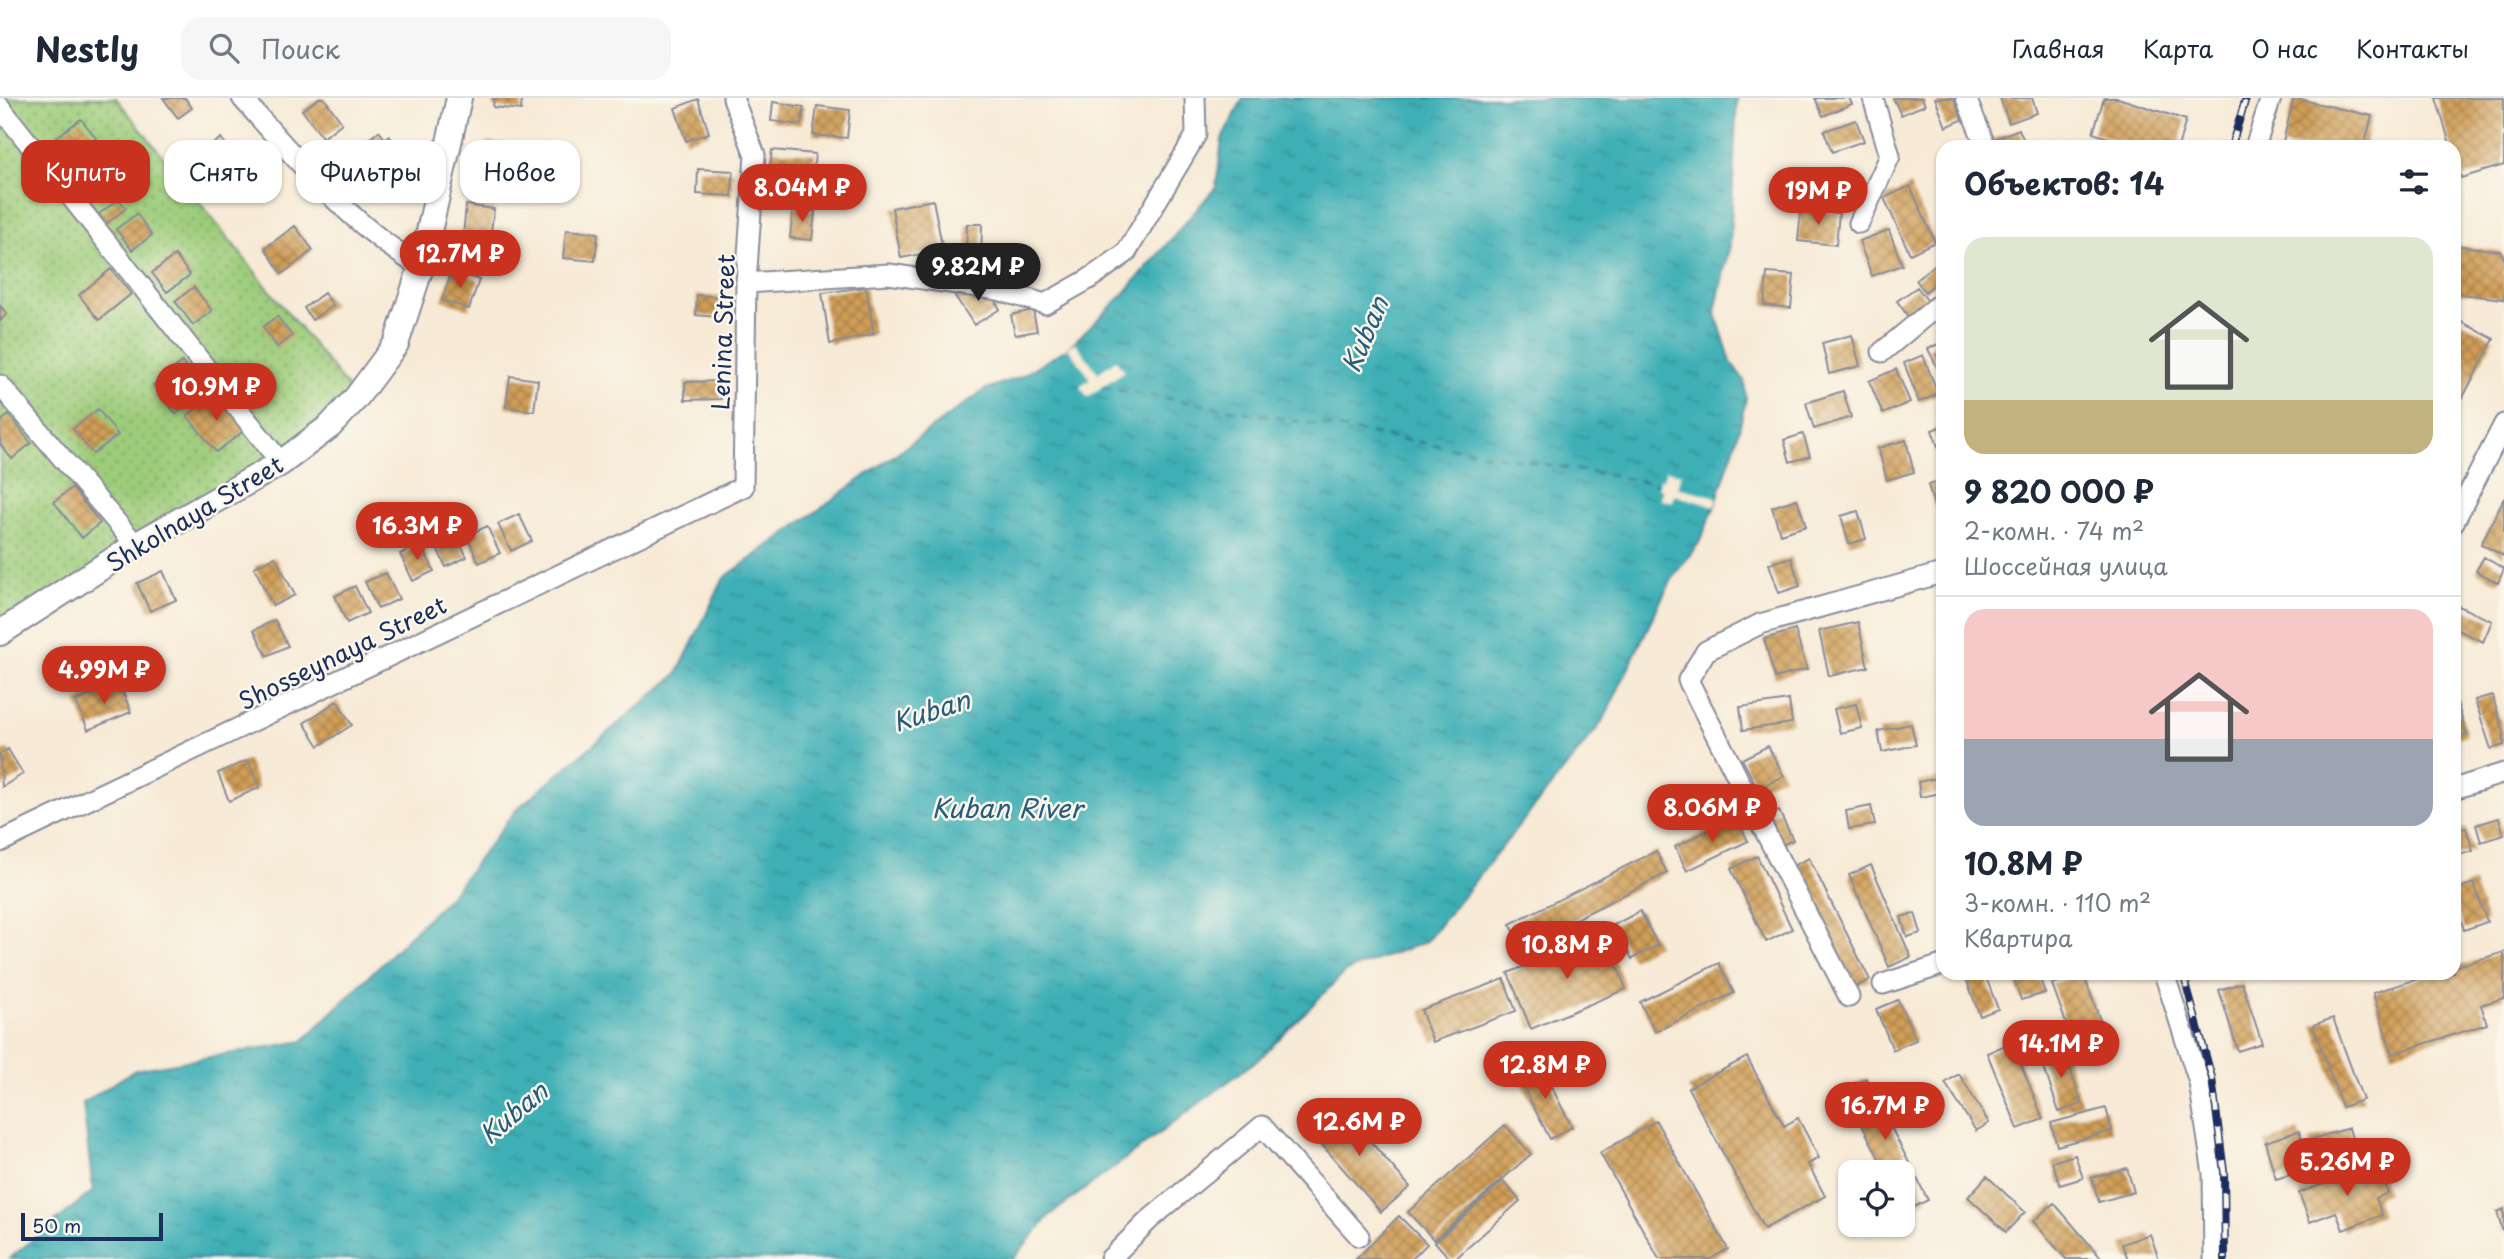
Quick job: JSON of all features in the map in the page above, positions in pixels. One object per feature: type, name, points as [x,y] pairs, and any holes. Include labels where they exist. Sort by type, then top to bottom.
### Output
[{"type":"street","points":[[242,98],[329,195],[392,250],[421,267]]},
{"type":"street","name":"Shkolnaya Street","points":[[0,633],[136,545],[281,463],[330,426],[356,398],[396,344],[421,267],[458,98]]},
{"type":"street","name":"Lenina Street","points":[[733,98],[755,155],[746,284],[743,487]]},
{"type":"street","points":[[746,284],[889,274],[998,290],[1045,304],[1126,253],[1196,135],[1195,98]]},
{"type":"street","points":[[1859,223],[1890,156],[1873,98]]},
{"type":"street","points":[[1966,98],[1983,140]]},
{"type":"street","points":[[2257,140],[2271,98]]},
{"type":"street","points":[[0,107],[281,463]]},
{"type":"street","points":[[1882,352],[1936,307]]},
{"type":"street","points":[[0,385],[136,545]]},
{"type":"street","points":[[2461,508],[2504,424]]},
{"type":"street","name":"Shosseynaya Street","points":[[0,842],[743,487]]},
{"type":"street","points":[[1849,997],[1688,680],[1706,651],[1760,624],[1936,575]]},
{"type":"street","points":[[2461,787],[2504,773]]},
{"type":"street","points":[[1883,984],[1936,967]]},
{"type":"street","points":[[2166,980],[2199,1082],[2213,1174],[2214,1259]]},
{"type":"street","points":[[1110,1259],[1149,1220],[1262,1126],[1359,1236]]},
{"type":"green space","points":[[0,98],[116,98],[150,140],[21,140],[21,203],[150,203],[150,140],[164,158],[164,203],[200,203],[356,398],[330,426],[0,633]]},
{"type":"water","name":"Kuban River","points":[[1243,98],[1737,98],[1730,245],[1715,311],[1731,362],[1744,380],[1746,399],[1737,438],[1715,506],[1699,543],[1675,574],[1661,600],[1603,721],[1426,942],[1346,971],[1261,1057],[1049,1216],[1013,1259],[9,1259],[93,1191],[83,1103],[135,1070],[303,1041],[451,895],[516,810],[677,674],[724,578],[986,389],[1018,378],[1068,348],[1124,294],[1216,187],[1222,139]]},
{"type":"pier","points":[[1075,342],[1098,373],[1116,360],[1124,371],[1088,397],[1080,387],[1091,379],[1068,348]]},
{"type":"pier","points":[[1666,470],[1681,474],[1678,487],[1717,497],[1715,506],[1674,495],[1672,502],[1660,499],[1663,489],[1658,488]]},
{"type":"building","points":[[163,98],[185,98],[192,108],[178,118]]},
{"type":"building","points":[[319,98],[324,98],[342,123],[323,138],[302,110]]},
{"type":"building","points":[[494,98],[522,98],[521,110],[493,107]]},
{"type":"building","points":[[1815,98],[1849,98],[1852,104],[1823,116]]},
{"type":"building","points":[[1893,98],[1922,98],[1925,105],[1901,115]]},
{"type":"building","points":[[1935,98],[1954,98],[1962,120],[1946,127]]},
{"type":"building","points":[[2000,98],[2032,98],[2037,113],[2009,123]]},
{"type":"building","points":[[2104,98],[2118,98],[2186,120],[2180,140],[2115,140],[2093,133]]},
{"type":"building","points":[[2294,98],[2372,116],[2366,140],[2283,140]]},
{"type":"building","points":[[2436,98],[2504,98],[2504,165],[2461,178],[2461,140],[2449,140]]},
{"type":"building","points":[[698,99],[709,133],[686,141],[675,108]]},
{"type":"building","points":[[773,102],[804,107],[801,125],[771,121]]},
{"type":"building","points":[[817,106],[850,110],[847,138],[813,135]]},
{"type":"building","points":[[81,119],[96,138],[93,140],[52,140]]},
{"type":"building","points":[[1856,120],[1864,141],[1832,152],[1824,131]]},
{"type":"building","points":[[2019,129],[2024,140],[1991,140]]},
{"type":"building","points":[[379,131],[385,139],[389,136],[392,140],[368,140]]},
{"type":"building","points":[[772,150],[815,154],[810,200],[788,198],[791,169],[770,167]]},
{"type":"building","points":[[698,169],[733,171],[732,196],[697,194]]},
{"type":"building","points":[[1910,186],[1935,242],[1910,254],[1884,198]]},
{"type":"building","points":[[933,200],[943,250],[901,258],[892,208]]},
{"type":"building","points":[[114,203],[122,203],[126,208],[106,224],[99,214]]},
{"type":"building","points":[[466,205],[494,209],[490,239],[463,236]]},
{"type":"building","points":[[793,208],[815,211],[812,240],[790,238]]},
{"type":"building","points":[[1801,209],[1839,213],[1836,245],[1798,241]]},
{"type":"building","points":[[137,214],[152,235],[132,250],[116,229]]},
{"type":"building","points":[[967,224],[982,224],[981,265],[966,265]]},
{"type":"building","points":[[295,226],[313,250],[282,274],[265,248]]},
{"type":"building","points":[[566,230],[598,233],[595,261],[563,258]]},
{"type":"building","points":[[1889,230],[1902,265],[1872,276],[1859,241]]},
{"type":"building","points":[[2461,246],[2500,251],[2504,257],[2504,299],[2461,294]]},
{"type":"building","points":[[175,255],[190,275],[167,292],[152,273]]},
{"type":"building","points":[[1936,264],[1936,283],[1925,292],[1916,280]]},
{"type":"building","points":[[111,269],[131,294],[99,320],[79,295]]},
{"type":"building","points":[[452,270],[479,280],[469,309],[442,300]]},
{"type":"building","points":[[1767,273],[1794,275],[1791,308],[1764,305]]},
{"type":"building","points":[[981,280],[1000,309],[974,325],[955,296]]},
{"type":"building","points":[[194,287],[212,311],[193,325],[175,301]]},
{"type":"building","points":[[866,287],[874,334],[830,344],[822,293]]},
{"type":"building","points":[[1917,287],[1930,304],[1910,319],[1897,301]]},
{"type":"building","points":[[324,293],[333,305],[312,320],[304,308]]},
{"type":"building","points":[[697,295],[719,297],[717,317],[696,315]]},
{"type":"building","points":[[0,306],[7,314],[0,321]]},
{"type":"building","points":[[1033,310],[1037,331],[1015,335],[1011,315]]},
{"type":"building","points":[[277,316],[292,336],[277,347],[263,327]]},
{"type":"building","points":[[2461,322],[2494,339],[2461,401]]},
{"type":"building","points":[[1852,335],[1860,366],[1829,374],[1822,343]]},
{"type":"building","points":[[1936,345],[1936,365],[1928,349]]},
{"type":"building","points":[[1923,355],[1936,395],[1919,402],[1904,363]]},
{"type":"building","points":[[182,362],[205,391],[176,414],[153,385]]},
{"type":"building","points":[[1896,369],[1910,402],[1883,414],[1869,381]]},
{"type":"building","points":[[265,373],[274,385],[252,401],[243,390]]},
{"type":"building","points":[[510,376],[538,380],[534,411],[506,407]]},
{"type":"building","points":[[720,381],[721,399],[685,400],[685,382]]},
{"type":"building","points":[[1843,391],[1851,417],[1814,429],[1806,403]]},
{"type":"building","points":[[215,393],[245,430],[216,452],[187,416]]},
{"type":"building","points":[[98,409],[118,435],[93,454],[73,429]]},
{"type":"building","points":[[9,415],[31,443],[12,459],[0,444],[0,422]]},
{"type":"building","points":[[1803,434],[1810,456],[1790,462],[1784,440]]},
{"type":"building","points":[[1906,440],[1914,472],[1887,480],[1878,448]]},
{"type":"building","points":[[1936,483],[1936,512],[1928,485]]},
{"type":"building","points":[[72,488],[100,523],[82,538],[54,502]]},
{"type":"building","points":[[2504,498],[2504,556],[2481,544]]},
{"type":"building","points":[[1797,499],[1806,526],[1780,534],[1772,507]]},
{"type":"building","points":[[1858,511],[1866,539],[1849,544],[1841,516]]},
{"type":"building","points":[[519,514],[532,541],[511,551],[498,524]]},
{"type":"building","points":[[487,526],[500,553],[479,563],[467,536]]},
{"type":"building","points":[[454,530],[467,557],[446,567],[433,540]]},
{"type":"building","points":[[421,544],[434,571],[413,581],[400,554]]},
{"type":"building","points":[[275,557],[295,595],[273,606],[254,567]]},
{"type":"building","points":[[1791,557],[1800,586],[1779,593],[1769,564]]},
{"type":"building","points":[[2484,557],[2504,569],[2498,583],[2476,571]]},
{"type":"building","points":[[163,571],[176,600],[150,611],[137,583]]},
{"type":"building","points":[[386,573],[399,599],[378,609],[365,582]]},
{"type":"building","points":[[355,586],[368,613],[347,623],[335,596]]},
{"type":"building","points":[[2461,607],[2492,621],[2483,642],[2461,631]]},
{"type":"building","points":[[275,620],[288,646],[267,656],[254,630]]},
{"type":"building","points":[[1858,622],[1868,667],[1829,676],[1819,631]]},
{"type":"building","points":[[1795,630],[1807,669],[1775,678],[1764,639]]},
{"type":"building","points":[[119,683],[131,712],[88,730],[76,701]]},
{"type":"building","points":[[2492,695],[2504,732],[2504,745],[2491,749],[2475,700]]},
{"type":"building","points":[[1789,700],[1792,723],[1743,730],[1740,707]]},
{"type":"building","points":[[337,701],[352,725],[319,746],[304,723]]},
{"type":"building","points":[[1856,704],[1862,728],[1840,733],[1834,709]]},
{"type":"building","points":[[2461,715],[2467,735],[2461,737]]},
{"type":"building","points":[[1911,724],[1916,745],[1882,752],[1878,731]]},
{"type":"building","points":[[1768,746],[1784,776],[1758,789],[1742,759]]},
{"type":"building","points":[[8,749],[23,774],[2,787],[0,754]]},
{"type":"building","points":[[248,760],[259,788],[229,801],[218,773]]},
{"type":"building","points":[[1936,778],[1936,794],[1920,797],[1918,782]]},
{"type":"building","points":[[1871,806],[1875,825],[1849,829],[1846,811]]},
{"type":"building","points":[[1779,811],[1793,840],[1778,847],[1764,818]]},
{"type":"building","points":[[1736,817],[1748,841],[1687,871],[1675,847]]},
{"type":"building","points":[[2499,818],[2504,835],[2481,842],[2476,825]]},
{"type":"building","points":[[2466,828],[2473,851],[2461,854],[2461,829]]},
{"type":"building","points":[[1656,851],[1667,873],[1522,946],[1510,924]]},
{"type":"building","points":[[1757,856],[1792,929],[1766,942],[1731,869]]},
{"type":"building","points":[[1809,858],[1870,980],[1849,990],[1789,868]]},
{"type":"building","points":[[1871,865],[1911,957],[1889,967],[1849,875]]},
{"type":"building","points":[[2474,883],[2487,922],[2464,930],[2461,920],[2461,888]]},
{"type":"building","points":[[1640,911],[1658,945],[1632,959],[1614,925]]},
{"type":"building","points":[[1915,913],[1921,933],[1907,937],[1901,917]]},
{"type":"building","points":[[1604,933],[1626,989],[1531,1029],[1508,973]]},
{"type":"building","points":[[2504,952],[2504,998],[2481,1005],[2487,1024],[2392,1054],[2373,993],[2414,980],[2461,980],[2461,965]]},
{"type":"building","points":[[1719,963],[1734,993],[1655,1032],[1640,1002]]},
{"type":"building","points":[[1504,979],[1516,1011],[1433,1042],[1421,1010]]},
{"type":"building","points":[[1987,980],[1998,1009],[1980,1016],[1967,981]]},
{"type":"building","points":[[2014,980],[2040,980],[2045,993],[2021,1000]]},
{"type":"building","points":[[2063,980],[2086,980],[2105,1034],[2074,1045],[2052,984]]},
{"type":"building","points":[[2242,983],[2262,1043],[2238,1051],[2219,990]]},
{"type":"building","points":[[1898,1000],[1916,1040],[1893,1050],[1876,1009]]},
{"type":"building","points":[[2333,1018],[2363,1100],[2342,1107],[2313,1025]]},
{"type":"building","points":[[2012,1042],[2043,1119],[2018,1129],[1987,1053]]},
{"type":"building","points":[[2063,1048],[2082,1104],[2059,1112],[2040,1056]]},
{"type":"building","points":[[1747,1057],[1784,1126],[1798,1118],[1819,1158],[1808,1164],[1825,1196],[1764,1229],[1688,1088]]},
{"type":"building","points":[[1540,1064],[1572,1127],[1550,1139],[1517,1075]]},
{"type":"building","points":[[1959,1074],[1989,1123],[1976,1131],[1945,1083]]},
{"type":"building","points":[[1866,1078],[1908,1160],[1880,1160],[1844,1090]]},
{"type":"building","points":[[1338,1104],[1410,1187],[1381,1212],[1309,1130]]},
{"type":"building","points":[[2106,1108],[2112,1131],[2057,1146],[2051,1123]]},
{"type":"building","points":[[1656,1121],[1728,1249],[1710,1259],[1659,1259],[1600,1153]]},
{"type":"building","points":[[1505,1125],[1531,1154],[1434,1240],[1408,1212]]},
{"type":"building","points":[[2349,1128],[2357,1156],[2317,1167],[2309,1140]]},
{"type":"building","points":[[2299,1131],[2310,1169],[2276,1179],[2265,1142]]},
{"type":"building","points":[[2075,1155],[2083,1178],[2060,1185],[2052,1162]]},
{"type":"building","points":[[2377,1164],[2388,1193],[2376,1198],[2382,1215],[2343,1230],[2336,1212],[2310,1222],[2299,1193]]},
{"type":"building","points":[[2127,1168],[2134,1192],[2099,1202],[2092,1178]]},
{"type":"building","points":[[1915,1174],[1928,1200],[1915,1206]]},
{"type":"building","points":[[1987,1176],[2025,1212],[2006,1232],[1968,1197]]},
{"type":"building","points":[[1503,1181],[1520,1201],[1455,1259],[1450,1259],[1435,1242]]},
{"type":"building","points":[[2054,1203],[2102,1259],[2066,1259],[2033,1221]]},
{"type":"building","points":[[2504,1209],[2504,1232],[2503,1232],[2497,1212]]},
{"type":"building","points":[[1399,1216],[1427,1244],[1412,1259],[1356,1259]]},
{"type":"building","points":[[2150,1234],[2159,1259],[2128,1259],[2122,1244]]},
{"type":"ferry route","points":[[1102,387],[1659,484]]},
{"type":"railway","points":[[2233,140],[2246,98]]},
{"type":"railway","points":[[2185,980],[2212,1078],[2224,1172],[2225,1259]]},
{"type":"water label","name":"Kuban","points":[[1364,334]]},
{"type":"water label","name":"Kuban","points":[[931,710]]},
{"type":"water label","name":"Kuban","points":[[513,1112]]}]
